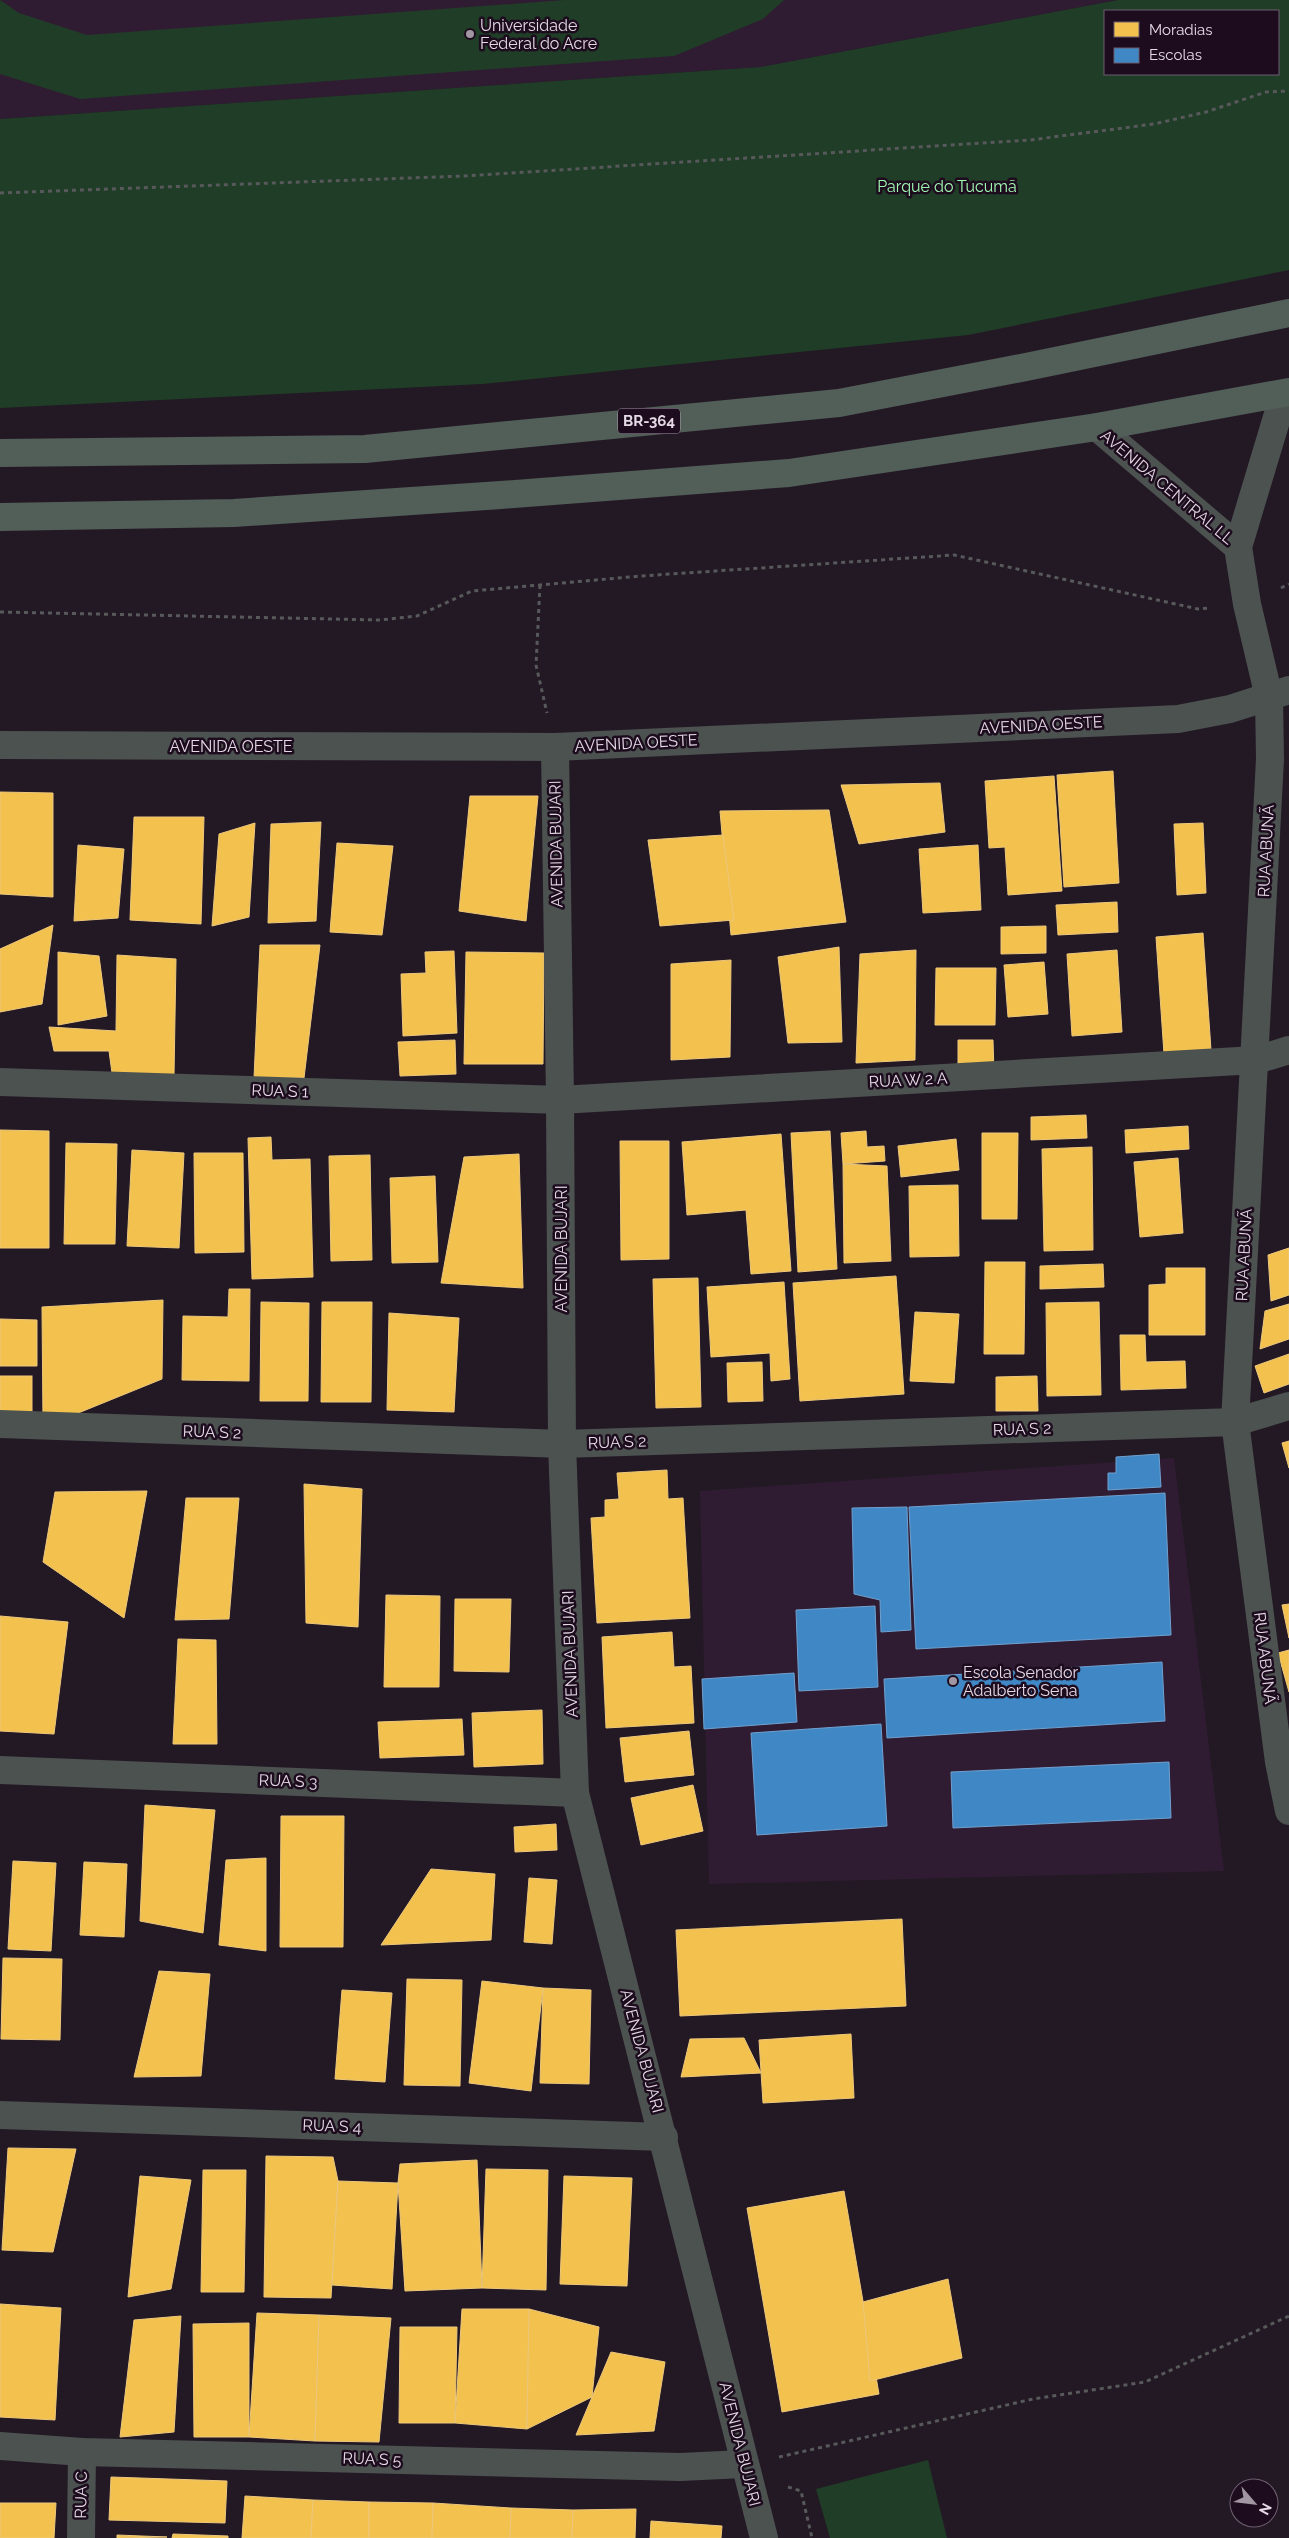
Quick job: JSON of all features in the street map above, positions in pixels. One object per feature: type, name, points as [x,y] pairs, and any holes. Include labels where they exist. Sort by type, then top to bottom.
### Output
[{"type":"main road","name":"BR-364","points":[[0,453],[365,449],[839,403],[1026,367],[1289,312]]},
{"type":"main road","points":[[0,517],[234,513],[790,473],[1096,427],[1286,393]]},
{"type":"street","points":[[1279,694],[1247,604],[1238,547],[1286,393]]},
{"type":"street","name":"AVENIDA CENTRAL LL","points":[[1096,427],[1238,547]]},
{"type":"street","name":"AVENIDA OESTE","points":[[0,745],[555,747],[1178,719],[1230,708],[1279,694]]},
{"type":"street","name":"RUA ABUNÃ","points":[[1279,694],[1270,760],[1256,1060],[1234,1422],[1284,1761],[1289,1811]]},
{"type":"street","name":"AVENIDA BUJARI","points":[[555,747],[562,1444],[575,1793],[664,2137],[744,2464],[764,2538]]},
{"type":"street","name":"RUA W 2 A","points":[[560,1100],[1256,1060],[1289,1050]]},
{"type":"street","name":"RUA S 1","points":[[0,1082],[560,1100]]},
{"type":"street","name":"RUA S 2","points":[[0,1424],[562,1444],[1234,1422],[1289,1406]]},
{"type":"street","name":"RUA S 3","points":[[0,1770],[575,1793]]},
{"type":"street","name":"RUA S 4","points":[[0,2114],[664,2137]]},
{"type":"street","name":"RUA S 5","points":[[0,2446],[82,2452],[680,2467],[744,2464]]},
{"type":"street","name":"RUA C","points":[[81,2538],[82,2452]]},
{"type":"path","points":[[0,193],[464,176],[1030,140],[1154,124],[1206,112],[1266,92],[1289,91]]},
{"type":"path","points":[[0,612],[380,620],[417,616],[472,591],[954,555],[1198,610],[1247,604],[1289,584]]},
{"type":"path","points":[[540,585],[536,665],[555,747]]},
{"type":"path","points":[[744,2464],[1033,2399],[1146,2382],[1289,2316]]},
{"type":"shaded area","name":"Universidade Federal do Acre","points":[[0,0],[1118,0],[761,67],[0,119]]},
{"type":"shaded area","name":"Escola Senador Adalberto Sena","points":[[1174,1458],[1224,1871],[709,1884],[700,1491]]},
{"type":"green space","points":[[0,0],[19,13],[87,35],[565,0],[784,0],[763,19],[674,56],[80,99],[0,74]]},
{"type":"green space","name":"Parque do Tucumã","points":[[1118,0],[1289,0],[1289,270],[968,335],[482,384],[0,408],[0,119],[761,67]]},
{"type":"green space","points":[[928,2460],[947,2538],[830,2538],[816,2489]]},
{"type":"building: Moradias","points":[[1113,771],[1119,883],[1064,887],[1057,775]]},
{"type":"building: Moradias","points":[[1054,776],[1062,891],[1008,895],[1005,847],[989,848],[985,781]]},
{"type":"building: Moradias","points":[[940,783],[945,832],[859,844],[841,785]]},
{"type":"building: Moradias","points":[[0,792],[53,793],[53,897],[0,894]]},
{"type":"building: Moradias","points":[[470,796],[538,796],[526,921],[459,911]]},
{"type":"building: Moradias","points":[[829,810],[846,922],[731,935],[720,811]]},
{"type":"building: Moradias","points":[[134,817],[204,817],[201,924],[130,920]]},
{"type":"building: Moradias","points":[[321,822],[316,921],[268,923],[271,824]]},
{"type":"building: Moradias","points":[[255,823],[249,917],[212,926],[219,834]]},
{"type":"building: Moradias","points":[[1203,823],[1206,893],[1177,895],[1174,824]]},
{"type":"building: Moradias","points":[[723,835],[734,920],[660,926],[648,840]]},
{"type":"building: Moradias","points":[[337,843],[393,846],[382,935],[330,932]]},
{"type":"building: Moradias","points":[[78,845],[124,849],[118,918],[74,921]]},
{"type":"building: Moradias","points":[[978,845],[981,910],[923,913],[919,849]]},
{"type":"building: Moradias","points":[[1117,902],[1118,932],[1058,935],[1056,905]]},
{"type":"building: Moradias","points":[[53,925],[42,1004],[0,1012],[0,949]]},
{"type":"building: Moradias","points":[[1046,926],[1046,953],[1001,954],[1001,927]]},
{"type":"building: Moradias","points":[[1203,933],[1211,1050],[1164,1054],[1156,937]]},
{"type":"building: Moradias","points":[[260,945],[320,945],[304,1078],[254,1078]]},
{"type":"building: Moradias","points":[[839,947],[842,1042],[788,1043],[778,957]]},
{"type":"building: Moradias","points":[[916,950],[915,1060],[856,1063],[860,954]]},
{"type":"building: Moradias","points":[[1117,950],[1122,1032],[1072,1036],[1067,954]]},
{"type":"building: Moradias","points":[[454,951],[457,1033],[403,1036],[401,974],[426,973],[425,952]]},
{"type":"building: Moradias","points":[[58,952],[99,956],[107,1016],[58,1025]]},
{"type":"building: Moradias","points":[[466,952],[544,953],[543,1064],[464,1064]]},
{"type":"building: Moradias","points":[[117,955],[176,959],[174,1076],[112,1073],[109,1051],[54,1051],[49,1027],[116,1031]]},
{"type":"building: Moradias","points":[[731,960],[730,1057],[671,1060],[671,964]]},
{"type":"building: Moradias","points":[[1044,962],[1048,1014],[1008,1017],[1004,965]]},
{"type":"building: Moradias","points":[[936,968],[996,968],[995,1025],[935,1025]]},
{"type":"building: Moradias","points":[[455,1040],[456,1074],[400,1076],[398,1042]]},
{"type":"building: Moradias","points":[[958,1040],[993,1040],[994,1073],[958,1073]]},
{"type":"building: Moradias","points":[[1086,1115],[1087,1138],[1031,1140],[1031,1117]]},
{"type":"building: Moradias","points":[[1188,1126],[1189,1149],[1126,1153],[1125,1130]]},
{"type":"building: Moradias","points":[[0,1130],[49,1131],[49,1248],[0,1248]]},
{"type":"building: Moradias","points":[[830,1131],[837,1269],[798,1272],[791,1133]]},
{"type":"building: Moradias","points":[[866,1131],[867,1147],[884,1146],[885,1161],[843,1164],[841,1133]]},
{"type":"building: Moradias","points":[[982,1133],[1018,1133],[1017,1219],[982,1219]]},
{"type":"building: Moradias","points":[[781,1134],[791,1271],[751,1274],[746,1210],[687,1215],[682,1142]]},
{"type":"building: Moradias","points":[[271,1137],[272,1160],[310,1159],[313,1277],[252,1279],[248,1138]]},
{"type":"building: Moradias","points":[[956,1139],[959,1170],[901,1177],[898,1146]]},
{"type":"building: Moradias","points":[[620,1141],[669,1141],[669,1259],[621,1260]]},
{"type":"building: Moradias","points":[[66,1143],[117,1144],[115,1244],[64,1244]]},
{"type":"building: Moradias","points":[[1092,1147],[1093,1250],[1044,1251],[1042,1149]]},
{"type":"building: Moradias","points":[[132,1150],[184,1153],[179,1248],[127,1246]]},
{"type":"building: Moradias","points":[[194,1153],[243,1153],[244,1252],[195,1253]]},
{"type":"building: Moradias","points":[[519,1154],[523,1288],[441,1283],[464,1157]]},
{"type":"building: Moradias","points":[[370,1155],[372,1260],[331,1261],[329,1156]]},
{"type":"building: Moradias","points":[[1178,1158],[1183,1233],[1140,1237],[1134,1162]]},
{"type":"building: Moradias","points":[[843,1164],[887,1166],[891,1261],[844,1263]]},
{"type":"building: Moradias","points":[[435,1176],[438,1262],[392,1263],[390,1178]]},
{"type":"building: Moradias","points":[[958,1185],[959,1256],[910,1257],[909,1186]]},
{"type":"building: Moradias","points":[[1289,1248],[1289,1295],[1271,1301],[1268,1255]]},
{"type":"building: Moradias","points":[[985,1262],[1025,1262],[1024,1354],[984,1354]]},
{"type":"building: Moradias","points":[[1103,1264],[1104,1287],[1040,1289],[1040,1266]]},
{"type":"building: Moradias","points":[[1166,1268],[1205,1268],[1205,1335],[1149,1335],[1149,1285],[1166,1284]]},
{"type":"building: Moradias","points":[[896,1276],[904,1394],[800,1401],[793,1283]]},
{"type":"building: Moradias","points":[[698,1278],[701,1407],[656,1408],[653,1279]]},
{"type":"building: Moradias","points":[[784,1282],[790,1379],[771,1381],[770,1353],[711,1357],[707,1287]]},
{"type":"building: Moradias","points":[[229,1289],[250,1289],[249,1381],[182,1380],[183,1316],[228,1317]]},
{"type":"building: Moradias","points":[[163,1300],[162,1379],[61,1420],[43,1424],[42,1307]]},
{"type":"building: Moradias","points":[[261,1302],[309,1303],[308,1401],[260,1401]]},
{"type":"building: Moradias","points":[[322,1302],[372,1302],[371,1402],[321,1402]]},
{"type":"building: Moradias","points":[[1099,1302],[1101,1395],[1047,1396],[1046,1303]]},
{"type":"building: Moradias","points":[[1289,1304],[1289,1339],[1260,1349],[1265,1311]]},
{"type":"building: Moradias","points":[[915,1312],[959,1314],[954,1383],[910,1381]]},
{"type":"building: Moradias","points":[[389,1313],[459,1318],[454,1412],[387,1410]]},
{"type":"building: Moradias","points":[[0,1319],[37,1320],[37,1366],[0,1366]]},
{"type":"building: Moradias","points":[[1120,1335],[1145,1335],[1146,1362],[1185,1361],[1186,1388],[1121,1390]]},
{"type":"building: Moradias","points":[[1289,1354],[1289,1384],[1264,1393],[1255,1366]]},
{"type":"building: Moradias","points":[[762,1362],[763,1401],[728,1402],[727,1363]]},
{"type":"building: Moradias","points":[[0,1376],[32,1376],[32,1416],[0,1416]]},
{"type":"building: Moradias","points":[[1037,1376],[1038,1411],[996,1411],[996,1377]]},
{"type":"building: Moradias","points":[[1289,1441],[1289,1468],[1282,1443]]},
{"type":"building: Moradias","points":[[667,1470],[668,1499],[683,1498],[690,1618],[597,1623],[591,1518],[605,1517],[605,1500],[619,1499],[617,1473]]},
{"type":"building: Moradias","points":[[304,1484],[362,1489],[358,1627],[306,1623]]},
{"type":"building: Moradias","points":[[147,1491],[124,1618],[43,1562],[55,1492]]},
{"type":"building: Moradias","points":[[186,1498],[239,1498],[229,1619],[175,1620]]},
{"type":"building: Moradias","points":[[386,1595],[440,1596],[439,1687],[384,1687]]},
{"type":"building: Moradias","points":[[455,1599],[511,1599],[509,1672],[454,1671]]},
{"type":"building: Moradias","points":[[1289,1604],[1289,1638],[1282,1605]]},
{"type":"building: Moradias","points":[[0,1616],[68,1622],[54,1734],[0,1731]]},
{"type":"building: Moradias","points":[[672,1632],[674,1667],[691,1666],[694,1723],[606,1728],[602,1637]]},
{"type":"building: Moradias","points":[[178,1639],[216,1640],[217,1744],[173,1744]]},
{"type":"building: Moradias","points":[[1289,1650],[1289,1692],[1278,1653]]},
{"type":"building: Moradias","points":[[542,1710],[543,1764],[474,1767],[472,1713]]},
{"type":"building: Moradias","points":[[462,1719],[464,1755],[380,1758],[378,1722]]},
{"type":"building: Moradias","points":[[689,1731],[694,1775],[625,1782],[620,1738]]},
{"type":"building: Moradias","points":[[693,1785],[703,1831],[641,1845],[631,1798]]},
{"type":"building: Moradias","points":[[145,1805],[215,1810],[203,1933],[140,1921]]},
{"type":"building: Moradias","points":[[281,1816],[344,1816],[343,1947],[280,1947]]},
{"type":"building: Moradias","points":[[556,1824],[557,1850],[515,1852],[514,1827]]},
{"type":"building: Moradias","points":[[266,1858],[266,1951],[219,1945],[226,1860]]},
{"type":"building: Moradias","points":[[13,1861],[56,1863],[51,1951],[8,1949]]},
{"type":"building: Moradias","points":[[84,1862],[127,1864],[124,1937],[80,1935]]},
{"type":"building: Moradias","points":[[431,1869],[495,1874],[491,1940],[381,1945]]},
{"type":"building: Moradias","points":[[529,1878],[557,1880],[552,1944],[524,1942]]},
{"type":"building: Moradias","points":[[902,1919],[906,2006],[680,2016],[676,1930]]},
{"type":"building: Moradias","points":[[3,1958],[62,1959],[60,2040],[1,2039]]},
{"type":"building: Moradias","points":[[159,1971],[210,1974],[201,2076],[134,2077]]},
{"type":"building: Moradias","points":[[407,1979],[462,1980],[460,2086],[404,2085]]},
{"type":"building: Moradias","points":[[482,1981],[543,1988],[531,2091],[469,2083]]},
{"type":"building: Moradias","points":[[543,1988],[591,1990],[589,2084],[540,2083]]},
{"type":"building: Moradias","points":[[342,1990],[392,1993],[385,2082],[335,2079]]},
{"type":"building: Moradias","points":[[851,2034],[854,2098],[763,2103],[759,2040]]},
{"type":"building: Moradias","points":[[744,2038],[761,2073],[681,2077],[690,2039]]},
{"type":"building: Moradias","points":[[8,2148],[76,2149],[53,2252],[2,2250]]},
{"type":"building: Moradias","points":[[266,2156],[333,2157],[338,2181],[331,2298],[264,2297]]},
{"type":"building: Moradias","points":[[477,2160],[482,2288],[405,2291],[398,2183],[400,2164]]},
{"type":"building: Moradias","points":[[486,2169],[548,2170],[546,2290],[482,2288]]},
{"type":"building: Moradias","points":[[203,2170],[246,2170],[244,2292],[201,2292]]},
{"type":"building: Moradias","points":[[140,2176],[191,2180],[171,2289],[128,2297]]},
{"type":"building: Moradias","points":[[564,2176],[632,2178],[627,2286],[560,2284]]},
{"type":"building: Moradias","points":[[338,2181],[398,2183],[392,2289],[332,2285]]},
{"type":"building: Moradias","points":[[844,2191],[879,2394],[782,2412],[747,2208]]},
{"type":"building: Moradias","points":[[948,2279],[962,2358],[870,2381],[863,2302]]},
{"type":"building: Moradias","points":[[0,2304],[61,2308],[55,2420],[0,2417]]},
{"type":"building: Moradias","points":[[462,2309],[529,2309],[527,2429],[455,2423]]},
{"type":"building: Moradias","points":[[529,2309],[599,2327],[592,2397],[527,2429]]},
{"type":"building: Moradias","points":[[257,2313],[319,2315],[315,2441],[249,2437]]},
{"type":"building: Moradias","points":[[319,2315],[391,2318],[379,2442],[315,2441]]},
{"type":"building: Moradias","points":[[181,2316],[174,2432],[120,2437],[134,2320]]},
{"type":"building: Moradias","points":[[249,2323],[249,2437],[194,2437],[193,2324]]},
{"type":"building: Moradias","points":[[400,2327],[457,2327],[455,2423],[399,2423]]},
{"type":"building: Moradias","points":[[611,2352],[665,2362],[654,2431],[576,2435]]},
{"type":"building: Moradias","points":[[111,2477],[227,2481],[225,2523],[109,2520]]},
{"type":"building: Moradias","points":[[245,2496],[313,2500],[311,2538],[242,2538]]},
{"type":"building: Moradias","points":[[313,2500],[369,2502],[369,2538],[311,2538]]},
{"type":"building: Moradias","points":[[369,2502],[433,2503],[432,2538],[369,2538]]},
{"type":"building: Moradias","points":[[0,2503],[56,2503],[54,2538],[0,2538]]},
{"type":"building: Moradias","points":[[433,2503],[511,2508],[510,2538],[432,2538]]},
{"type":"building: Moradias","points":[[511,2508],[573,2510],[572,2538],[510,2538]]},
{"type":"building: Moradias","points":[[636,2509],[635,2538],[572,2538],[573,2510]]},
{"type":"building: Moradias","points":[[651,2521],[722,2526],[721,2538],[650,2538]]},
{"type":"building: Moradias","points":[[173,2534],[228,2536],[228,2538],[172,2538]]},
{"type":"building: Moradias","points":[[117,2535],[167,2537],[117,2538]]},
{"type":"building: Escolas","points":[[1159,1454],[1161,1487],[1108,1490],[1108,1473],[1116,1473],[1116,1457]]},
{"type":"building: Escolas","points":[[1165,1493],[1171,1635],[916,1649],[909,1507]]},
{"type":"building: Escolas","points":[[907,1507],[911,1630],[881,1632],[880,1600],[854,1594],[852,1508]]},
{"type":"building: Escolas","points":[[875,1606],[878,1687],[799,1691],[796,1610]]},
{"type":"building: Escolas","points":[[1162,1662],[1165,1721],[887,1738],[884,1679]]},
{"type":"building: Escolas","points":[[794,1673],[797,1722],[704,1729],[702,1679]]},
{"type":"building: Escolas","points":[[881,1724],[887,1826],[757,1835],[751,1733]]},
{"type":"building: Escolas","points":[[1169,1762],[1171,1818],[953,1828],[951,1772]]},
{"type":"place","name":"Universidade Federal do Acre","points":[[470,34]]},
{"type":"place","name":"Escola Senador Adalberto Sena","points":[[953,1681]]}]
